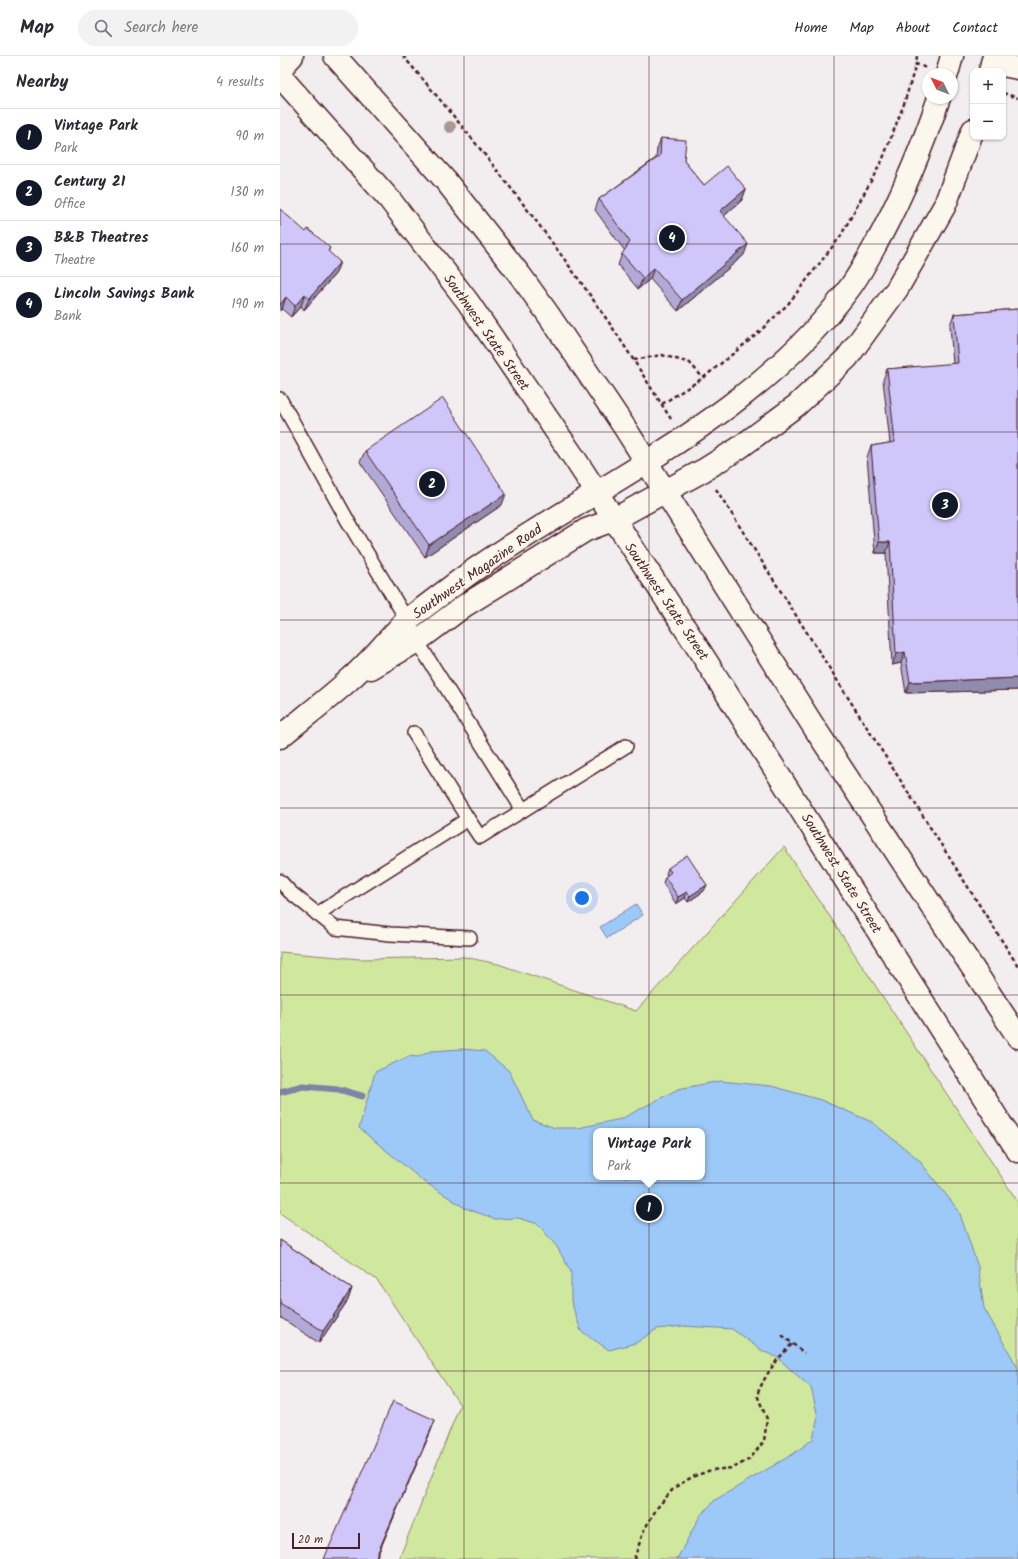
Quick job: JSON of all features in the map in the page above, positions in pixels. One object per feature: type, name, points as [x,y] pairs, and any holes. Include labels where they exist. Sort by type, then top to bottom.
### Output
[{"type":"main road","points":[[280,69],[292,56]]},
{"type":"main road","points":[[335,56],[445,180],[520,275],[625,428],[646,464],[812,724],[1018,1037]]},
{"type":"main road","points":[[949,68],[952,56]]},
{"type":"main road","points":[[992,63],[1018,68]]},
{"type":"main road","name":"Southwest State Street","points":[[280,76],[390,200],[468,302],[597,494],[749,727],[1018,1151]]},
{"type":"main road","points":[[646,464],[742,397],[800,346],[835,307],[853,283],[872,252],[902,194],[927,133],[937,104]]},
{"type":"main road","points":[[665,493],[739,448],[797,405],[847,358],[897,289],[945,205],[970,138]]},
{"type":"main road","name":"Southwest Magazine Road","points":[[280,737],[351,679],[407,620],[479,566],[572,507],[597,494],[646,464]]},
{"type":"main road","name":"Southwest Magazine Road","points":[[351,679],[417,641],[464,606],[554,548],[586,530],[613,520],[665,493]]},
{"type":"lane","points":[[280,399],[349,523],[407,620],[417,641],[523,810]]},
{"type":"lane","points":[[414,733],[480,837],[626,746]]},
{"type":"lane","points":[[317,914],[468,819]]},
{"type":"lane","points":[[280,881],[290,892],[335,928],[390,934],[470,938]]},
{"type":"path","points":[[403,56],[457,120],[514,192],[634,360],[683,438]]},
{"type":"path","points":[[662,404],[703,378],[756,335],[788,304],[840,236],[882,162],[904,104],[916,64]]},
{"type":"path","points":[[1006,94],[1018,98]]},
{"type":"path","points":[[634,360],[662,355],[690,363],[703,378]]},
{"type":"path","points":[[704,470],[1018,966]]},
{"type":"path","points":[[782,1335],[804,1353]]},
{"type":"path","points":[[634,1559],[644,1530],[657,1508],[674,1488],[692,1477],[705,1472],[733,1468],[750,1459],[764,1441],[767,1420],[757,1395],[765,1375],[778,1358],[792,1344]]},
{"type":"green space","points":[[784,847],[1018,1202],[1018,1559],[399,1559],[460,1405],[377,1280],[280,1213],[280,952],[360,959],[464,957],[498,964],[636,1011]]},
{"type":"water","points":[[636,904],[643,915],[607,938],[600,927]]},
{"type":"water","points":[[462,1049],[485,1051],[509,1071],[533,1120],[555,1128],[578,1128],[621,1119],[678,1089],[720,1081],[771,1086],[821,1100],[872,1122],[918,1159],[959,1211],[978,1267],[984,1308],[1018,1368],[1018,1559],[677,1559],[700,1516],[715,1500],[793,1454],[813,1439],[818,1417],[811,1388],[778,1358],[761,1350],[732,1329],[683,1326],[657,1329],[636,1343],[609,1350],[581,1331],[571,1301],[571,1272],[557,1247],[538,1224],[518,1218],[495,1219],[465,1208],[423,1181],[359,1128],[375,1072],[409,1056],[418,1057],[431,1051]]},
{"type":"building","points":[[661,138],[686,140],[684,161],[704,185],[727,166],[746,189],[720,211],[748,244],[682,300],[654,268],[643,278],[622,254],[630,242],[599,199],[660,156]]},
{"type":"building","points":[[280,209],[306,232],[308,229],[319,238],[330,248],[328,251],[340,262],[309,299],[305,294],[295,306],[286,297],[280,305]]},
{"type":"building","points":[[1018,309],[1018,678],[910,682],[905,652],[896,654],[890,542],[879,542],[871,446],[895,442],[887,369],[958,363],[954,314]]},
{"type":"building","points":[[443,398],[506,494],[429,545],[365,451]]},
{"type":"building","points":[[687,855],[707,885],[690,896],[687,892],[678,897],[665,877],[671,872],[668,868]]},
{"type":"building","points":[[280,1240],[352,1288],[323,1331],[280,1303]]},
{"type":"building","points":[[393,1401],[435,1420],[375,1559],[324,1559]]},
{"type":"waterway","points":[[280,1092],[303,1086],[338,1089],[362,1096]]},
{"type":"place","name":"Lincoln Savings Bank","points":[[672,238]]},
{"type":"place","name":"Century 21","points":[[432,484]]},
{"type":"place","name":"B&B Theatres","points":[[945,505]]},
{"type":"place","name":"Vintage Park","points":[[649,1208]]}]
